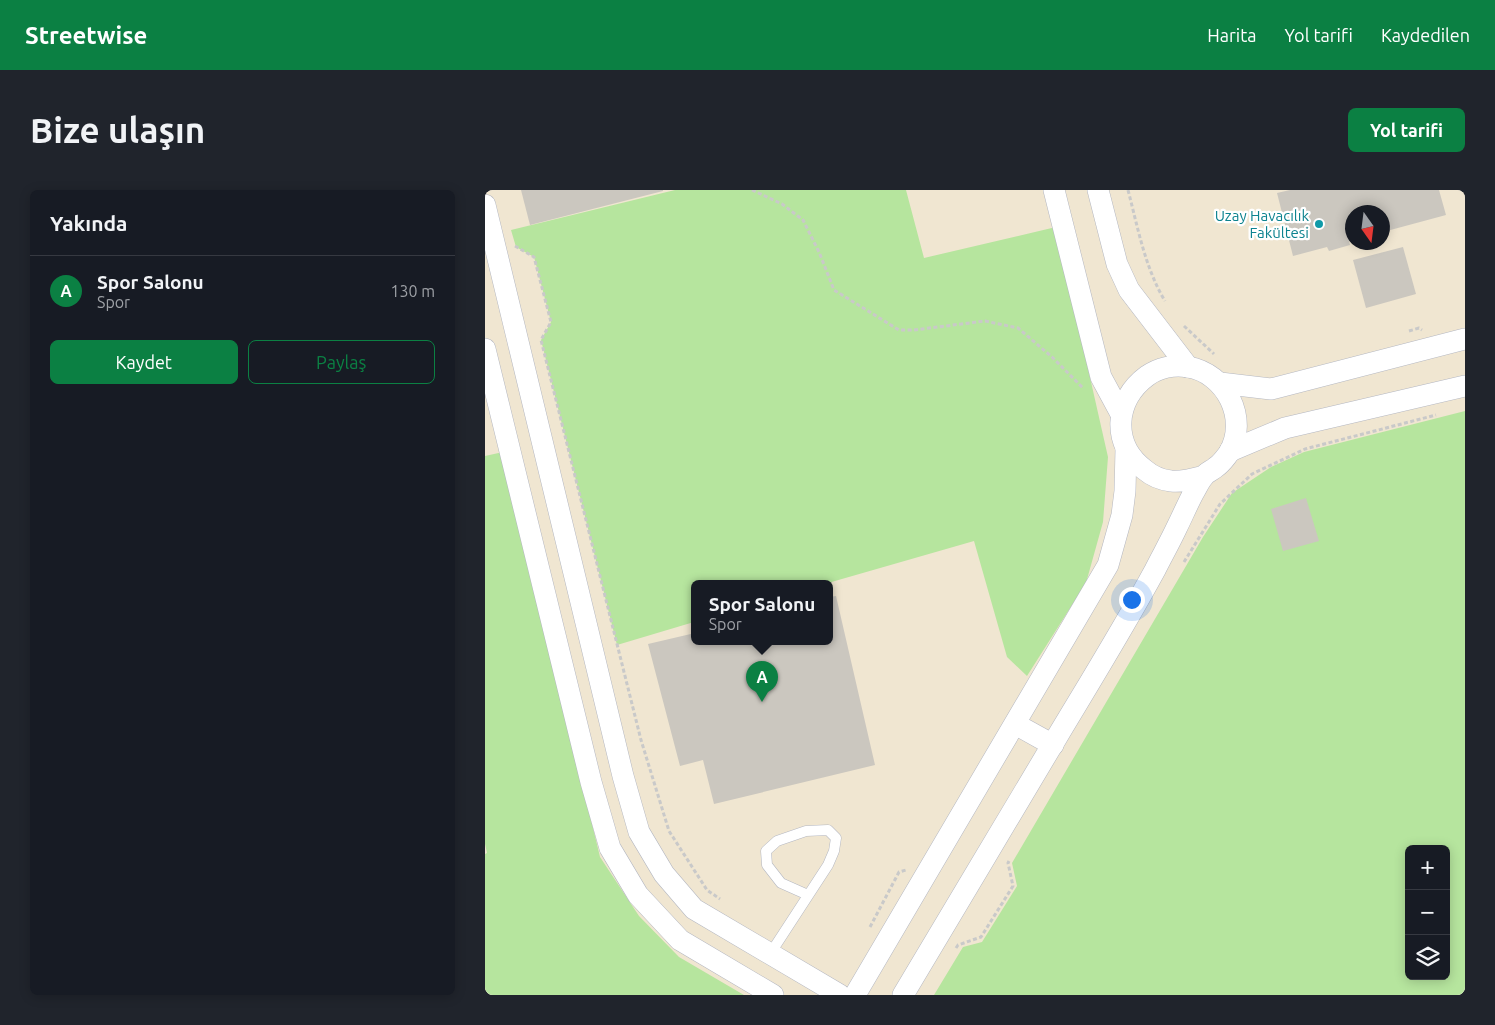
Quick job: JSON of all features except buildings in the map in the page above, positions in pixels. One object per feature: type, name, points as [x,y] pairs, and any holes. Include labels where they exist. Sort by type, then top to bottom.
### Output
[{"type":"street","points":[[1054,190],[1101,377],[1121,414]]},
{"type":"street","points":[[1098,190],[1117,264],[1129,290],[1189,367]]},
{"type":"street","points":[[485,205],[498,247],[620,767],[639,832],[664,874],[694,909],[840,995]]},
{"type":"street","points":[[1220,383],[1271,389],[1465,339]]},
{"type":"street","points":[[485,349],[591,782],[610,848],[638,895],[680,940],[768,992],[775,957]]},
{"type":"street","points":[[855,995],[1108,564],[1122,515],[1125,491],[1126,449],[1121,432],[1121,414],[1127,397],[1138,382],[1153,372],[1170,366],[1189,367],[1206,372],[1220,383],[1231,398],[1236,416],[1236,434],[1230,451],[1219,465],[1204,476],[1187,481],[1169,481],[1151,475],[1137,464],[1126,449]]},
{"type":"street","points":[[1230,451],[1285,428],[1465,386]]},
{"type":"street","points":[[903,995],[1134,609],[1177,528],[1190,499],[1204,476]]},
{"type":"street","points":[[1015,724],[1053,745]]},
{"type":"lane","points":[[775,957],[808,895],[828,865],[834,851],[835,838],[828,830],[806,831],[777,841],[766,851],[767,865],[781,883],[808,895]]},
{"type":"path","points":[[752,190],[782,204],[803,220],[819,252],[834,290],[899,330],[915,330],[985,321],[1018,328],[1052,357],[1088,393],[1109,392]]},
{"type":"path","points":[[1128,190],[1155,285],[1165,302]]},
{"type":"path","points":[[498,247],[516,247],[534,257],[551,322],[541,340],[641,740],[669,830],[707,890],[723,901]]},
{"type":"path","points":[[1183,325],[1219,358]]},
{"type":"path","points":[[1401,333],[1419,328],[1429,333]]},
{"type":"path","points":[[1183,565],[1220,504],[1252,474],[1305,449],[1437,415]]},
{"type":"path","points":[[953,954],[958,945],[981,936],[1013,886],[1007,863],[1013,854]]},
{"type":"shaded area","points":[[485,190],[1465,190],[1465,995],[485,995]]},
{"type":"green space","points":[[675,190],[906,190],[924,258],[1056,227],[1108,457],[1103,522],[1086,583],[1027,676],[1007,657],[974,541],[833,582],[833,580],[691,580],[691,623],[617,645],[541,340],[551,322],[534,257],[516,247],[511,230]]},
{"type":"green space","points":[[1465,411],[1465,995],[934,995],[963,947],[982,942],[1017,886],[1012,863],[1203,537],[1232,493],[1271,467],[1304,452]]},
{"type":"green space","points":[[503,452],[600,857],[639,916],[679,957],[744,995],[485,995],[485,854],[487,853],[485,844],[485,456]]},
{"type":"place","name":"Uzay Havacılık Fakültesi","points":[[1319,224]]},
{"type":"place","name":"Spor Salonu","points":[[762,702]]}]
